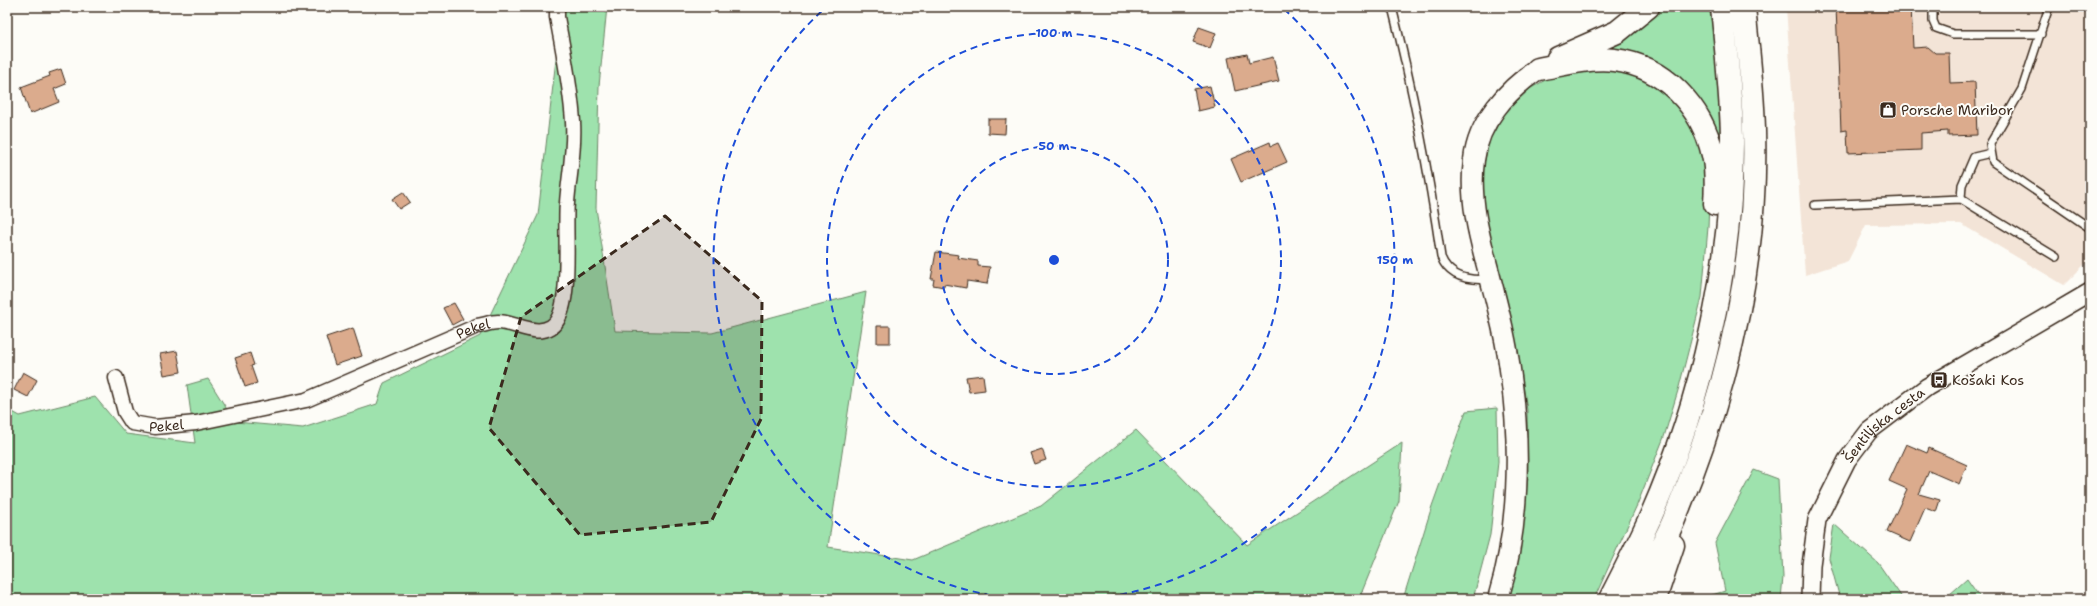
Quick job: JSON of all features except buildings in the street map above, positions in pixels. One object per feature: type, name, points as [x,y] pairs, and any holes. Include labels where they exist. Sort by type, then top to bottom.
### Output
[{"type":"highway","points":[[1538,69],[1569,52],[1617,32],[1648,7]]},
{"type":"highway","points":[[1610,599],[1651,516],[1683,431],[1703,364],[1713,317],[1726,238],[1732,144],[1729,83],[1722,7]]},
{"type":"highway","points":[[1632,599],[1675,519],[1710,424],[1741,300],[1753,186],[1754,131],[1752,77],[1744,7]]},
{"type":"highway","points":[[1538,69],[1583,61],[1613,60],[1636,65],[1666,79],[1691,104],[1704,126],[1714,156],[1716,184],[1713,317]]},
{"type":"highway","points":[[1655,599],[1672,549],[1675,519]]},
{"type":"main road","points":[[1498,599],[1511,537],[1518,462],[1511,376],[1476,222],[1472,190],[1474,159],[1483,130],[1495,109],[1519,82],[1538,69]]},
{"type":"street","name":"Pekel","points":[[116,378],[125,412],[132,423],[156,428],[196,423],[306,400],[477,326],[498,322],[538,331],[552,327],[559,315],[565,296],[566,204],[574,155],[573,121],[557,17],[557,7]]},
{"type":"street","name":"Šentiljska cesta","points":[[1810,599],[1811,559],[1817,520],[1847,460],[1869,431],[1927,387],[2090,292]]},
{"type":"lane","points":[[1392,7],[1420,126],[1431,187],[1441,257],[1445,267],[1454,274],[1477,281],[1490,279]]},
{"type":"lane","points":[[1933,7],[1933,21],[1936,28],[1953,34],[2041,34]]},
{"type":"lane","points":[[2049,7],[2022,89],[1990,144],[1991,153],[1993,162],[2090,228]]},
{"type":"lane","points":[[1961,199],[1962,185],[1974,157],[1991,153]]},
{"type":"lane","points":[[1815,205],[1961,199],[2056,257]]},
{"type":"highlighted area","points":[[665,216],[762,301],[761,419],[711,522],[580,535],[489,428],[521,317]]},
{"type":"shaded area","points":[[1786,7],[2090,7],[2090,259],[2064,285],[1961,224],[1866,225],[1848,261],[1805,275]]},
{"type":"green space","points":[[562,7],[607,7],[599,86],[596,208],[615,331],[712,333],[866,292],[828,547],[913,560],[1041,506],[1136,430],[1247,545],[1402,443],[1399,501],[1359,599],[1115,599],[1113,594],[1107,599],[7,599],[7,409],[20,416],[95,397],[126,434],[195,443],[187,385],[208,379],[235,422],[303,428],[377,404],[384,383],[480,336],[538,215]]},
{"type":"green space","points":[[1657,7],[1709,7],[1715,42],[1718,77],[1721,147],[1696,100],[1584,56]]},
{"type":"green space","points":[[1619,68],[1665,89],[1698,128],[1710,182],[1702,297],[1679,387],[1664,437],[1637,505],[1594,599],[1508,599],[1517,558],[1528,478],[1527,410],[1517,346],[1482,201],[1483,167],[1490,139],[1505,112],[1531,88],[1558,73]]},
{"type":"green space","points":[[1497,408],[1498,462],[1490,535],[1473,599],[1403,599],[1432,506],[1466,411]]},
{"type":"green space","points":[[1754,470],[1778,479],[1783,577],[1781,599],[1699,599],[1725,591],[1715,543]]},
{"type":"green space","points":[[1834,524],[1878,563],[1903,599],[1840,599],[1829,558]]},
{"type":"green space","points":[[1967,579],[1981,599],[1955,599],[1949,595]]},
{"type":"place","name":"Porsche Maribor","points":[[1888,110]]},
{"type":"place","name":"Košaki Kos","points":[[1939,380]]}]
